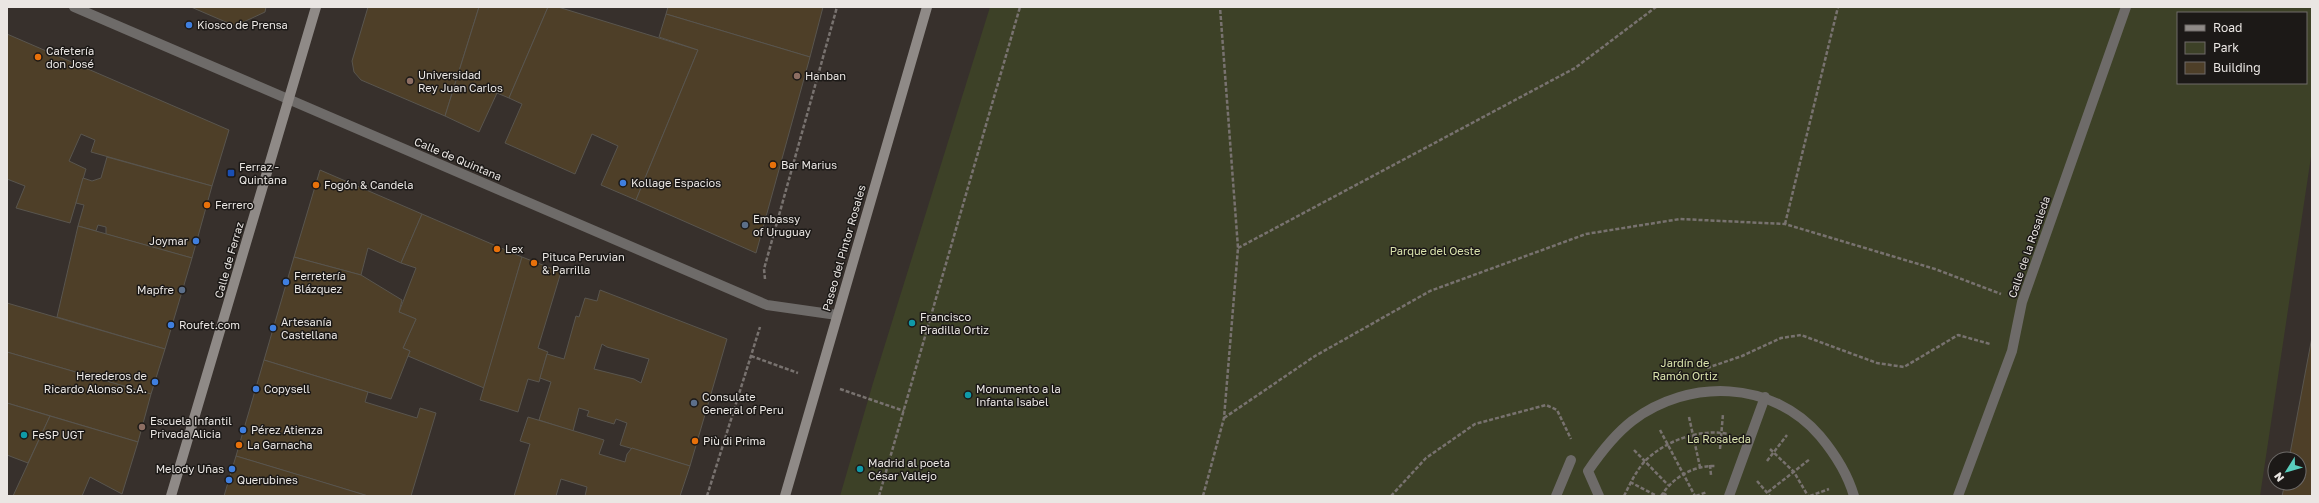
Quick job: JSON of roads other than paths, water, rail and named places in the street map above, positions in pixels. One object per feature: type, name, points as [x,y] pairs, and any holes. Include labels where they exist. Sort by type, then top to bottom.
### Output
[{"type":"main road","name":"Calle de Ferraz","points":[[171,496],[316,7]]},
{"type":"main road","name":"Paseo del Pintor Rosales","points":[[785,496],[927,7]]},
{"type":"street","name":"Calle de Quintana","points":[[74,7],[767,305],[837,315]]},
{"type":"street","name":"Calle de la Rosaleda","points":[[1958,496],[2012,351],[2022,302],[2126,7]]},
{"type":"street","points":[[1599,496],[1588,471],[1618,433],[1649,410],[1685,395],[1725,391],[1744,392],[1765,397],[1801,417],[1828,446],[1840,462],[1850,481],[1854,496]]},
{"type":"street","points":[[1729,496],[1765,397]]},
{"type":"street","points":[[1556,496],[1571,460]]},
{"type":"place","name":"Kiosco de Prensa","points":[[189,25]]},
{"type":"place","name":"Cafetería don José","points":[[38,57]]},
{"type":"place","name":"Hanban","points":[[797,76]]},
{"type":"place","name":"Universidad Rey Juan Carlos","points":[[410,81]]},
{"type":"place","name":"Bar Marius","points":[[773,165]]},
{"type":"place","name":"Ferraz - Quintana","points":[[231,173]]},
{"type":"place","name":"Kollage Espacios","points":[[623,183]]},
{"type":"place","name":"Fogón & Candela","points":[[316,185]]},
{"type":"place","name":"Ferrero","points":[[207,205]]},
{"type":"place","name":"Embassy of Uruguay","points":[[745,225]]},
{"type":"place","name":"Joymar","points":[[196,241]]},
{"type":"place","name":"Lex","points":[[497,249]]},
{"type":"place","name":"Pituca Peruvian & Parrilla","points":[[534,263]]},
{"type":"place","name":"Ferretería Blázquez","points":[[286,282]]},
{"type":"place","name":"Mapfre","points":[[182,290]]},
{"type":"place","name":"Francisco Pradilla Ortiz","points":[[912,323]]},
{"type":"place","name":"Roufet.com","points":[[171,325]]},
{"type":"place","name":"Artesanía Castellana","points":[[273,328]]},
{"type":"place","name":"Herederos de Ricardo Alonso S.A.","points":[[155,382]]},
{"type":"place","name":"Copysell","points":[[256,389]]},
{"type":"place","name":"Monumento a la Infanta Isabel","points":[[968,395]]},
{"type":"place","name":"Consulate General of Peru","points":[[694,403]]},
{"type":"place","name":"Escuela Infantil Privada Alicia","points":[[142,427]]},
{"type":"place","name":"Pérez Atienza","points":[[243,430]]},
{"type":"place","name":"FeSP UGT","points":[[24,435]]},
{"type":"place","name":"Più di Prima","points":[[695,441]]},
{"type":"place","name":"La Garnacha","points":[[239,445]]},
{"type":"place","name":"Melody Uñas","points":[[232,469]]},
{"type":"place","name":"Madrid al poeta César Vallejo","points":[[860,469]]},
{"type":"place","name":"Querubines","points":[[229,480]]},
{"type":"park label","name":"Parque del Oeste","points":[[1435,251]]},
{"type":"park label","name":"Jardín de Ramón Ortiz","points":[[1685,369]]},
{"type":"park label","name":"La Rosaleda","points":[[1719,439]]}]
